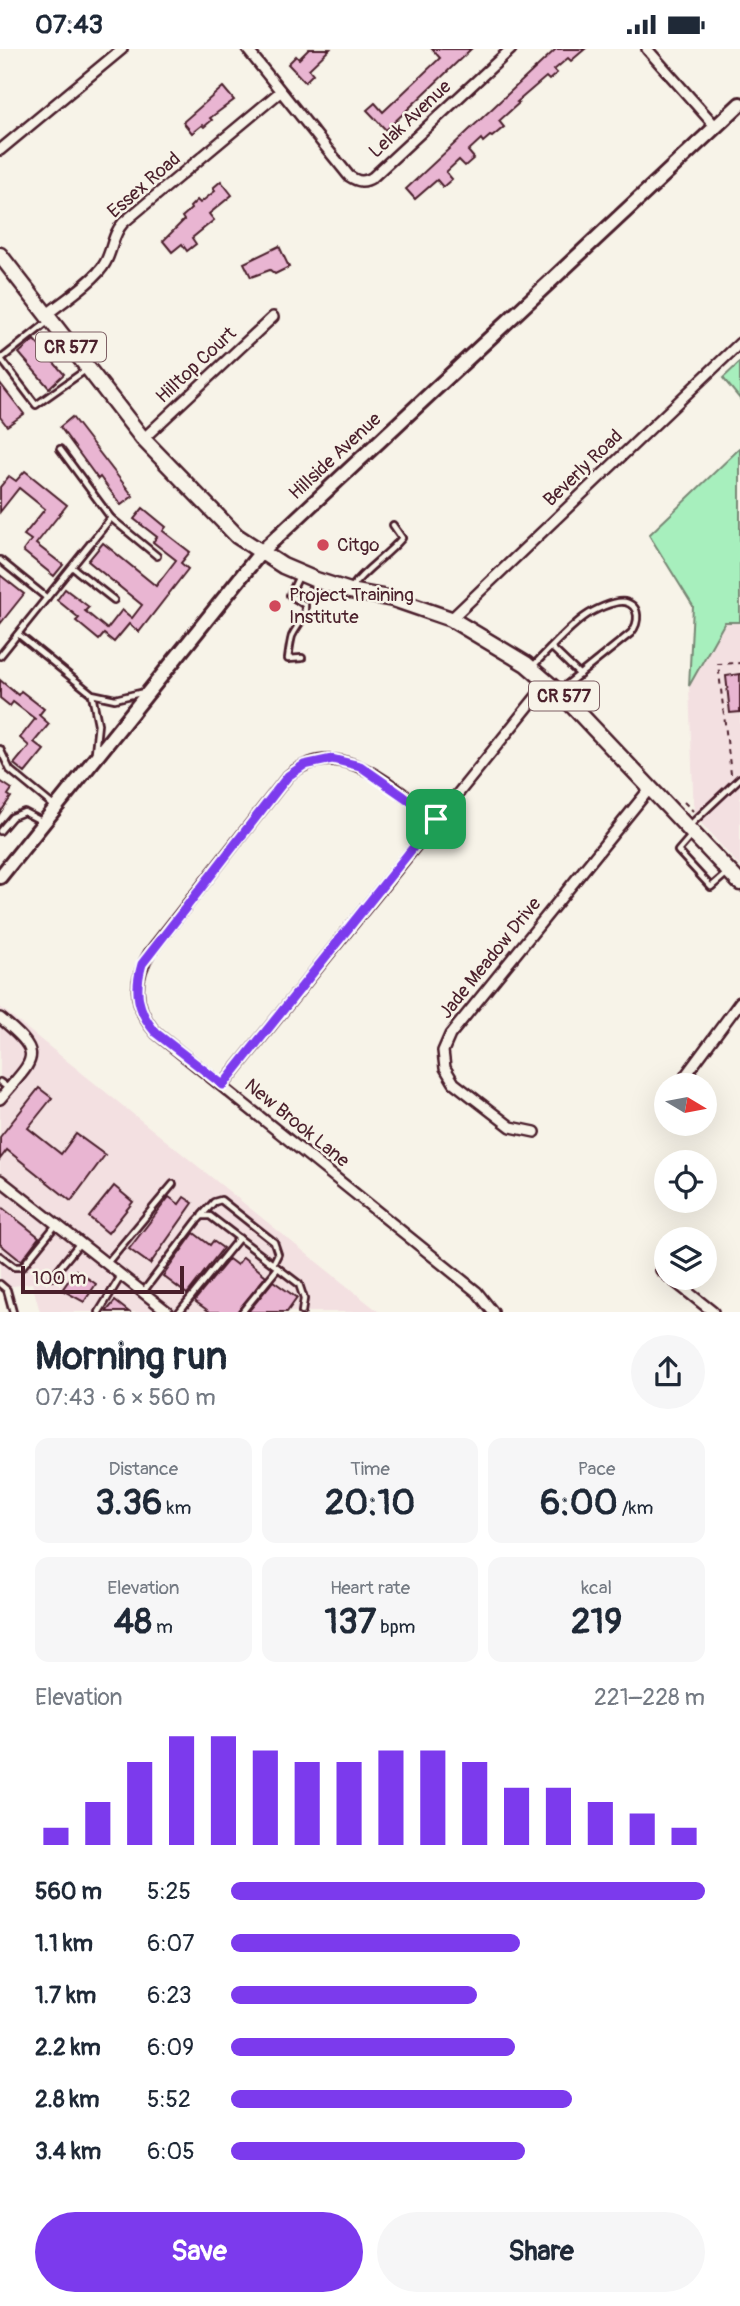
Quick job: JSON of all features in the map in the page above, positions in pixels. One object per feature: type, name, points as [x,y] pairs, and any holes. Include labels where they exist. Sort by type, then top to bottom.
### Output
[{"type":"main road","name":"CR 577","points":[[0,255],[143,439],[237,536],[300,574],[350,591],[393,599],[451,619],[531,668],[652,787],[740,883]]},
{"type":"street","points":[[0,150],[122,49]]},
{"type":"street","name":"Lelak Avenue","points":[[280,92],[349,176],[361,182],[368,181],[511,49]]},
{"type":"street","points":[[647,49],[716,127]]},
{"type":"street","points":[[252,51],[280,92]]},
{"type":"street","name":"Essex Road","points":[[48,318],[106,263],[116,231],[123,223],[280,92]]},
{"type":"street","name":"Hillside Avenue","points":[[1,873],[261,552],[740,104]]},
{"type":"street","name":"Hilltop Court","points":[[143,439],[274,317]]},
{"type":"street","name":"Beverly Road","points":[[451,619],[740,343]]},
{"type":"street","points":[[223,1085],[436,819],[553,687]]},
{"type":"street","name":"New Brook Lane","points":[[436,819],[373,773],[346,761],[318,761],[297,768],[150,952],[142,964],[138,1002],[147,1022],[156,1033],[477,1292],[493,1312]]},
{"type":"street","name":"Jade Meadow Drive","points":[[535,1132],[511,1127],[454,1083],[445,1069],[443,1051],[450,1035],[652,787]]},
{"type":"street","points":[[687,1073],[740,1002]]},
{"type":"street","points":[[0,1018],[23,1037],[31,1051],[27,1066],[0,1099]]},
{"type":"street","points":[[0,1180],[168,1312]]},
{"type":"street","points":[[686,1290],[713,1312]]},
{"type":"lane","points":[[48,318],[1,359],[36,405],[87,369]]},
{"type":"lane","points":[[60,449],[111,518],[157,556]]},
{"type":"lane","points":[[0,656],[111,518]]},
{"type":"lane","points":[[350,591],[359,577],[382,559],[402,538],[393,525]]},
{"type":"lane","points":[[0,560],[47,598]]},
{"type":"lane","points":[[72,567],[114,600]]},
{"type":"lane","points":[[300,574],[290,594],[305,605],[306,611],[293,635],[288,659],[302,658]]},
{"type":"lane","points":[[531,668],[585,616],[616,603],[624,602],[632,606],[637,612],[636,626],[580,675],[553,687]]},
{"type":"lane","points":[[18,634],[92,694],[115,699],[127,698],[151,689]]},
{"type":"lane","points":[[552,648],[580,675]]},
{"type":"lane","points":[[92,694],[98,724],[93,761]]},
{"type":"lane","points":[[0,749],[4,752],[10,770],[56,807]]},
{"type":"lane","points":[[729,871],[711,887],[678,851],[691,829],[740,778]]},
{"type":"lane","points":[[0,831],[12,817],[24,812],[44,823]]},
{"type":"lane","points":[[0,1082],[9,1089]]},
{"type":"lane","points":[[106,1264],[173,1185]]},
{"type":"lane","points":[[143,1292],[202,1216],[214,1202],[221,1200],[274,1242],[278,1254],[273,1264]]},
{"type":"lane","points":[[202,1216],[210,1216],[299,1284],[304,1299],[302,1312]]},
{"type":"lane","points":[[0,1256],[18,1268],[27,1263],[56,1224]]},
{"type":"lane","points":[[178,1312],[239,1238]]},
{"type":"lane","points":[[52,1277],[80,1243]]},
{"type":"lane","points":[[242,1312],[278,1268]]},
{"type":"lane","points":[[99,1312],[121,1276]]},
{"type":"lane","points":[[0,1284],[7,1290],[13,1312]]},
{"type":"path","points":[[732,775],[718,664],[740,663]]},
{"type":"path","points":[[684,802],[694,812]]},
{"type":"shaded area","points":[[725,622],[740,622],[740,867],[694,815],[689,686]]},
{"type":"shaded area","points":[[0,1007],[379,1312],[40,1312],[32,1283],[8,1287],[0,1280]]},
{"type":"green space","points":[[740,362],[740,399],[723,378]]},
{"type":"green space","points":[[740,448],[740,622],[725,622],[689,686],[693,606],[649,535]]},
{"type":"building","points":[[309,49],[330,49],[309,69],[313,74],[305,82],[288,64],[296,56],[299,59]]},
{"type":"building","points":[[432,49],[471,49],[386,130],[367,110],[375,103],[383,112],[440,58]]},
{"type":"building","points":[[556,49],[585,49],[571,61],[568,58],[554,70],[557,73],[549,80],[546,77],[517,102],[519,103],[499,121],[504,127],[483,142],[481,139],[468,151],[474,158],[465,166],[459,160],[446,172],[452,179],[443,187],[437,180],[415,199],[406,189]]},
{"type":"building","points":[[223,87],[234,100],[210,118],[212,120],[204,127],[202,125],[192,133],[183,122]]},
{"type":"building","points":[[221,181],[232,195],[209,214],[214,220],[192,238],[196,244],[187,251],[182,244],[172,252],[163,241],[184,220],[182,217],[190,207],[197,200],[200,203],[215,191],[213,188]]},
{"type":"building","points":[[279,246],[289,267],[275,274],[270,270],[251,277],[244,263]]},
{"type":"building","points":[[34,340],[64,374],[49,388],[19,353]]},
{"type":"building","points":[[0,383],[24,414],[7,426],[0,417]]},
{"type":"building","points":[[72,417],[133,496],[121,505],[100,477],[98,479],[60,427]]},
{"type":"building","points":[[25,471],[67,505],[36,544],[63,565],[54,576],[23,551],[31,540],[24,535],[45,509],[19,488],[0,512],[0,487],[9,476],[16,481]]},
{"type":"building","points":[[143,508],[166,527],[163,531],[190,552],[181,563],[188,569],[139,632],[129,624],[114,642],[104,634],[99,640],[76,621],[79,618],[57,600],[65,589],[89,607],[85,611],[107,629],[122,610],[132,618],[142,605],[88,561],[103,543],[156,586],[176,560],[153,542],[157,537],[134,519]]},
{"type":"building","points":[[0,575],[24,594],[0,624]]},
{"type":"building","points":[[740,674],[740,712],[730,713],[726,676]]},
{"type":"building","points":[[0,680],[18,695],[21,691],[44,709],[39,715],[49,724],[34,742],[44,750],[25,773],[14,764],[29,746],[20,738],[35,719],[13,702],[10,706],[0,698]]},
{"type":"building","points":[[0,781],[12,789],[8,795],[11,797],[0,813]]},
{"type":"building","points":[[39,1088],[52,1098],[28,1128],[61,1154],[76,1134],[105,1155],[71,1201],[7,1150],[0,1159],[0,1137]]},
{"type":"building","points":[[114,1186],[133,1202],[108,1233],[89,1217]]},
{"type":"building","points":[[169,1197],[179,1204],[184,1197],[193,1203],[150,1264],[129,1249]]},
{"type":"building","points":[[0,1206],[39,1237],[21,1261],[0,1244]]},
{"type":"building","points":[[194,1233],[210,1245],[213,1241],[223,1248],[187,1294],[163,1276]]},
{"type":"building","points":[[243,1257],[266,1276],[237,1312],[210,1312],[196,1302],[229,1259],[237,1265]]},
{"type":"building","points":[[76,1270],[96,1284],[84,1302],[62,1290]]},
{"type":"building","points":[[273,1281],[297,1298],[287,1312],[248,1312]]},
{"type":"building","points":[[115,1301],[129,1312],[106,1312]]},
{"type":"place","name":"Citgo","points":[[323,545]]},
{"type":"place","name":"Project Training Institute","points":[[275,606]]},
{"type":"route","points":[[332,759],[360,766],[436,819],[223,1085],[156,1033],[147,1022],[138,1002],[137,991],[142,964],[297,768],[332,759]]}]
